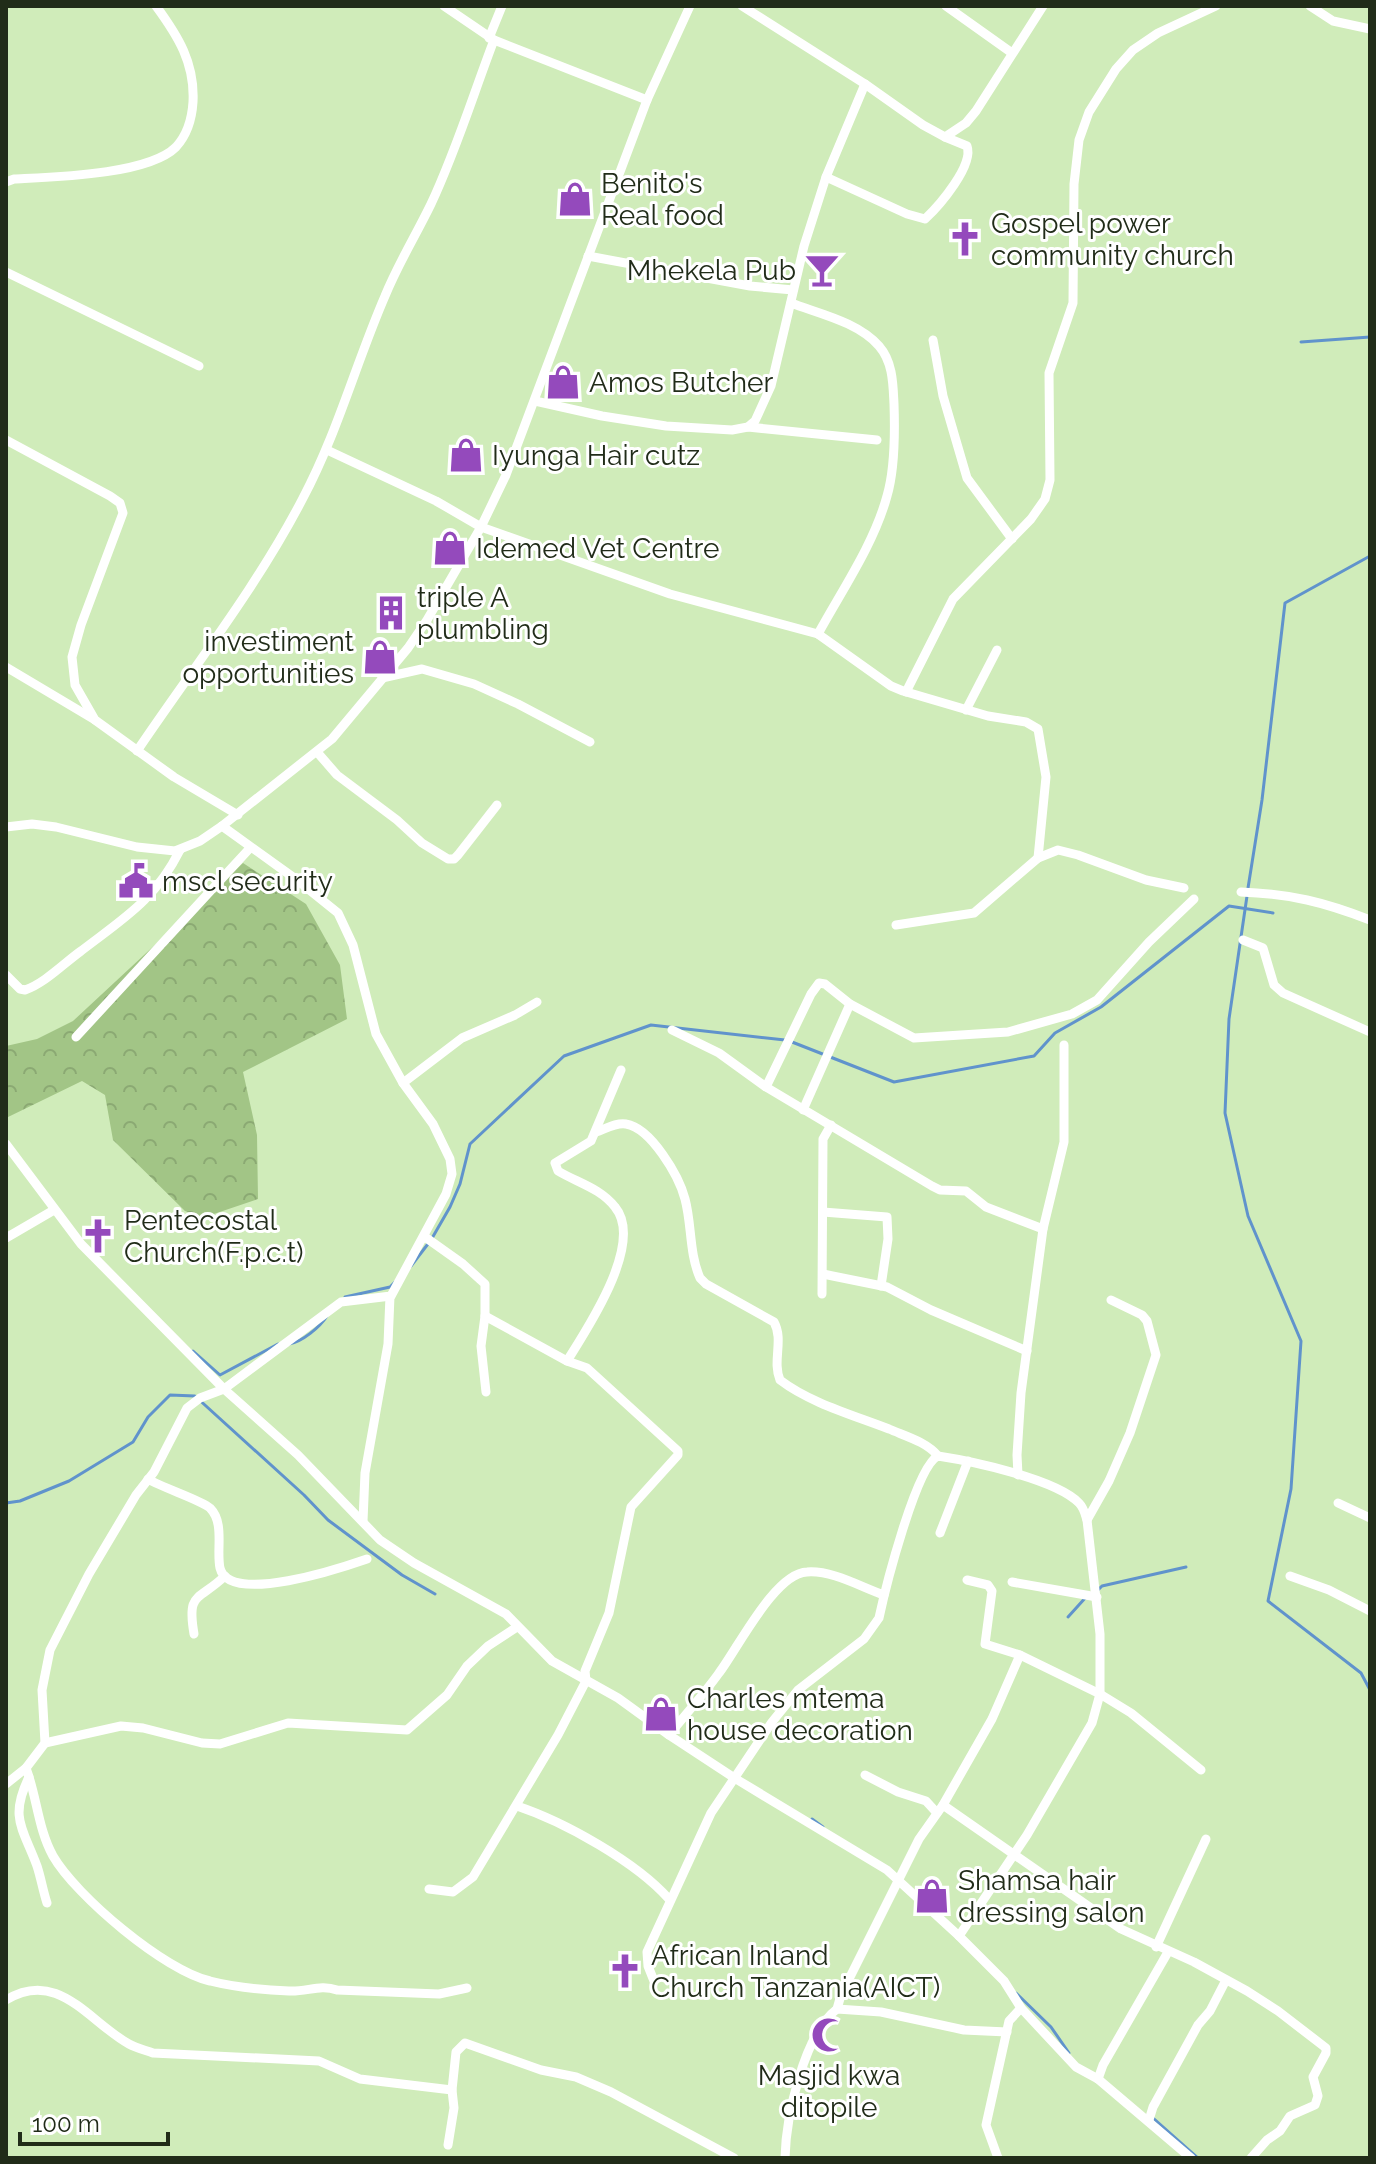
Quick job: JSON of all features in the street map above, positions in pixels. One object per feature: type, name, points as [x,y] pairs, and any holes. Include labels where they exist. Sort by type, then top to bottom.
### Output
[{"type":"street","points":[[6,182],[82,175],[139,165],[163,156],[176,146],[186,131],[192,112],[194,81],[179,38],[156,6]]},
{"type":"street","points":[[444,6],[491,39],[647,100]]},
{"type":"street","points":[[137,751],[267,561],[303,499],[327,450],[404,251],[430,206],[450,158],[502,6]]},
{"type":"street","points":[[6,827],[32,824],[56,827],[137,847],[180,850],[200,841],[238,815],[341,729],[427,620],[481,527],[517,450],[647,100],[690,6]]},
{"type":"street","points":[[742,6],[923,125],[967,146],[969,151],[962,171],[925,219],[907,214],[826,177]]},
{"type":"street","points":[[946,6],[1012,53]]},
{"type":"street","points":[[945,137],[966,123],[976,111],[1043,6]]},
{"type":"street","points":[[906,692],[953,599],[1012,539],[1042,503],[1050,480],[1049,373],[1073,303],[1074,184],[1082,130],[1099,95],[1126,56],[1194,10],[1216,6]]},
{"type":"street","points":[[1310,6],[1333,21],[1370,29]]},
{"type":"street","points":[[748,427],[761,413],[771,386],[793,290],[826,177],[865,84]]},
{"type":"street","points":[[588,256],[750,286],[793,290]]},
{"type":"street","points":[[6,272],[199,366]]},
{"type":"street","points":[[791,303],[842,322],[877,343],[887,356],[893,380],[895,411],[888,492],[870,538],[818,634]]},
{"type":"street","points":[[933,340],[943,396],[967,478],[1012,539]]},
{"type":"street","points":[[535,401],[666,426],[732,430],[748,427],[877,440]]},
{"type":"street","points":[[6,440],[120,503],[123,513],[72,657],[75,685],[95,720]]},
{"type":"street","points":[[327,450],[436,501],[481,527],[670,594],[818,634],[891,686],[966,710],[1026,722],[1038,729],[1046,777],[1038,858]]},
{"type":"street","points":[[966,710],[997,650]]},
{"type":"street","points":[[6,668],[95,720],[137,751],[238,815]]},
{"type":"street","points":[[382,678],[418,669],[474,684],[590,742]]},
{"type":"street","points":[[317,752],[337,775],[422,843],[448,859],[453,860],[458,855],[497,805]]},
{"type":"street","points":[[222,826],[338,913],[353,945],[376,1034],[403,1083],[433,1124],[451,1168],[446,1194],[390,1296],[389,1335],[365,1473],[363,1521]]},
{"type":"street","points":[[76,1037],[250,848]]},
{"type":"street","points":[[6,975],[25,990],[52,973],[141,906],[164,879],[180,850]]},
{"type":"street","points":[[896,925],[974,913],[1049,852],[1067,851],[1146,880],[1184,888]]},
{"type":"street","points":[[1241,892],[1290,895],[1337,907],[1370,920]]},
{"type":"street","points":[[766,1087],[817,985],[825,984],[850,1004],[919,1039],[1008,1032],[1072,1014],[1097,1000],[1149,942],[1194,899]]},
{"type":"street","points":[[1243,940],[1263,948],[1274,985],[1283,993],[1370,1032]]},
{"type":"street","points":[[403,1083],[450,1045],[537,1002]]},
{"type":"street","points":[[803,1110],[850,1004]]},
{"type":"street","points":[[672,1030],[719,1053],[766,1087],[869,1151],[940,1190],[966,1191],[986,1207],[1043,1229]]},
{"type":"street","points":[[1018,1475],[1018,1436],[1043,1229],[1063,1150],[1064,1045]]},
{"type":"street","points":[[567,1361],[613,1278],[623,1240],[618,1210],[595,1189],[563,1174],[555,1166],[558,1159],[588,1145],[621,1070]]},
{"type":"street","points":[[596,1132],[629,1124],[661,1152],[684,1195],[700,1278],[774,1322],[778,1329],[776,1370],[780,1380],[828,1405],[912,1438],[938,1456],[1018,1475],[1076,1500],[1083,1509],[1097,1597],[1100,1694],[1092,1723],[1014,1854],[959,1936]]},
{"type":"street","points":[[822,1294],[823,1139],[831,1125]]},
{"type":"street","points":[[6,1144],[81,1244],[224,1389],[298,1455],[380,1540],[414,1563],[506,1614],[552,1661],[618,1698],[736,1779],[887,1870],[1004,1981],[1021,2008],[1076,2067],[1098,2079],[1191,2158]]},
{"type":"street","points":[[6,1238],[54,1210]]},
{"type":"street","points":[[823,1212],[887,1217],[888,1239],[881,1286]]},
{"type":"street","points":[[425,1237],[482,1280],[485,1316],[481,1346],[486,1392]]},
{"type":"street","points":[[823,1274],[881,1286],[1027,1351]]},
{"type":"street","points":[[47,1903],[37,1866],[17,1817],[28,1773],[45,1743],[42,1690],[45,1666],[89,1574],[148,1479],[187,1408],[200,1398],[224,1389],[341,1302],[390,1296]]},
{"type":"street","points":[[1087,1520],[1109,1481],[1130,1433],[1156,1355],[1147,1321],[1142,1315],[1111,1300]]},
{"type":"street","points":[[429,1889],[453,1892],[473,1877],[558,1735],[586,1681],[585,1671],[609,1613],[631,1507],[678,1455],[678,1451],[587,1368],[567,1361],[485,1316]]},
{"type":"street","points":[[654,1981],[647,1952],[711,1813],[772,1722],[798,1690],[839,1661],[873,1629],[916,1493],[928,1465],[938,1456]]},
{"type":"street","points":[[940,1533],[968,1461]]},
{"type":"street","points":[[148,1479],[213,1511],[218,1531],[220,1567],[225,1576],[238,1582],[280,1583],[367,1559]]},
{"type":"street","points":[[1338,1503],[1370,1518]]},
{"type":"street","points":[[669,1735],[792,1575],[806,1571],[824,1573],[884,1595]]},
{"type":"street","points":[[194,1634],[190,1613],[193,1603],[225,1576]]},
{"type":"street","points":[[1290,1576],[1329,1590],[1370,1611]]},
{"type":"street","points":[[967,1580],[988,1585],[992,1591],[984,1643],[1020,1655],[1100,1694],[1131,1713],[1201,1770]]},
{"type":"street","points":[[1012,1582],[1097,1597]]},
{"type":"street","points":[[45,1743],[121,1726],[220,1744],[288,1723],[407,1730],[447,1695],[467,1666],[488,1646],[517,1627]]},
{"type":"street","points":[[785,2158],[801,2074],[826,2017],[837,2009],[841,1995],[919,1839],[992,1719],[1020,1655]]},
{"type":"street","points":[[6,1784],[28,1773]]},
{"type":"street","points":[[28,1773],[41,1829],[62,1869],[95,1904],[144,1946],[207,1981],[288,1991],[325,1986],[337,1990],[439,1994],[467,1988]]},
{"type":"street","points":[[865,1775],[940,1809],[1014,1854],[1121,1929],[1226,1980],[1278,2011],[1326,2048],[1313,2077],[1318,2096],[1315,2105],[1290,2116],[1280,2131],[1251,2158]]},
{"type":"street","points":[[517,1806],[545,1815],[614,1856],[655,1884],[669,1899]]},
{"type":"street","points":[[1156,1947],[1206,1839]]},
{"type":"street","points":[[1098,2079],[1168,1952]]},
{"type":"street","points":[[1149,2120],[1153,2107],[1198,2025],[1210,2011],[1226,1980]]},
{"type":"street","points":[[6,2000],[34,1989],[50,1991],[68,1998],[129,2044],[153,2053],[319,2061],[360,2079],[452,2090]]},
{"type":"street","points":[[998,2158],[986,2125],[1009,2021],[1021,2008]]},
{"type":"street","points":[[837,2009],[881,2012],[964,2030],[1007,2032]]},
{"type":"street","points":[[448,2145],[454,2108],[452,2090],[456,2052],[461,2045],[473,2045],[535,2068],[576,2077],[611,2092],[734,2158]]},
{"type":"green space","points":[[243,863],[306,904],[340,965],[347,1019],[243,1072],[257,1135],[258,1199],[202,1218],[185,1211],[113,1140],[105,1095],[82,1081],[6,1118],[6,1046],[37,1039],[73,1021]]},
{"type":"waterway","points":[[1301,342],[1370,337]]},
{"type":"waterway","points":[[1248,888],[1262,800],[1285,603],[1370,556]]},
{"type":"waterway","points":[[1247,896],[1229,1019],[1225,1113],[1248,1216],[1301,1341],[1291,1489],[1268,1601],[1361,1673],[1370,1690]]},
{"type":"waterway","points":[[792,1042],[894,1082],[1034,1056],[1055,1033],[1101,1007],[1229,906],[1273,913]]},
{"type":"waterway","points":[[411,1266],[450,1207],[460,1184],[470,1144],[564,1056],[651,1025],[785,1040]]},
{"type":"waterway","points":[[345,1297],[390,1287],[395,1282]]},
{"type":"waterway","points":[[289,1344],[310,1333],[327,1316]]},
{"type":"waterway","points":[[193,1351],[220,1375],[278,1344]]},
{"type":"waterway","points":[[6,1503],[20,1501],[69,1481],[133,1442],[148,1417],[170,1395],[195,1396],[328,1520],[402,1575],[435,1594]]},
{"type":"waterway","points":[[1097,1591],[1102,1586],[1186,1567]]},
{"type":"waterway","points":[[1068,1617],[1087,1596]]},
{"type":"waterway","points":[[812,1819],[823,1827]]},
{"type":"waterway","points":[[1016,1993],[1051,2027],[1069,2053]]},
{"type":"waterway","points":[[1153,2118],[1198,2158]]},
{"type":"place","name":"Benito's Real food","points":[[575,199]]},
{"type":"place","name":"Gospel power community church","points":[[965,239]]},
{"type":"place","name":"Mhekela Pub","points":[[822,270]]},
{"type":"place","name":"Amos Butcher","points":[[563,382]]},
{"type":"place","name":"Iyunga Hair cutz","points":[[466,455]]},
{"type":"place","name":"Idemed Vet Centre","points":[[450,548]]},
{"type":"place","name":"triple A plumbling","points":[[391,613]]},
{"type":"place","name":"investiment opportunities","points":[[380,657]]},
{"type":"place","name":"mscl security","points":[[136,881]]},
{"type":"place","name":"Pentecostal Church(F.p.c.t)","points":[[98,1236]]},
{"type":"place","name":"Charles mtema house decoration","points":[[661,1714]]},
{"type":"place","name":"Shamsa hair dressing salon","points":[[932,1896]]},
{"type":"place","name":"African Inland Church Tanzania(AICT)","points":[[625,1971]]},
{"type":"place","name":"Masjid kwa ditopile","points":[[829,2035]]}]
